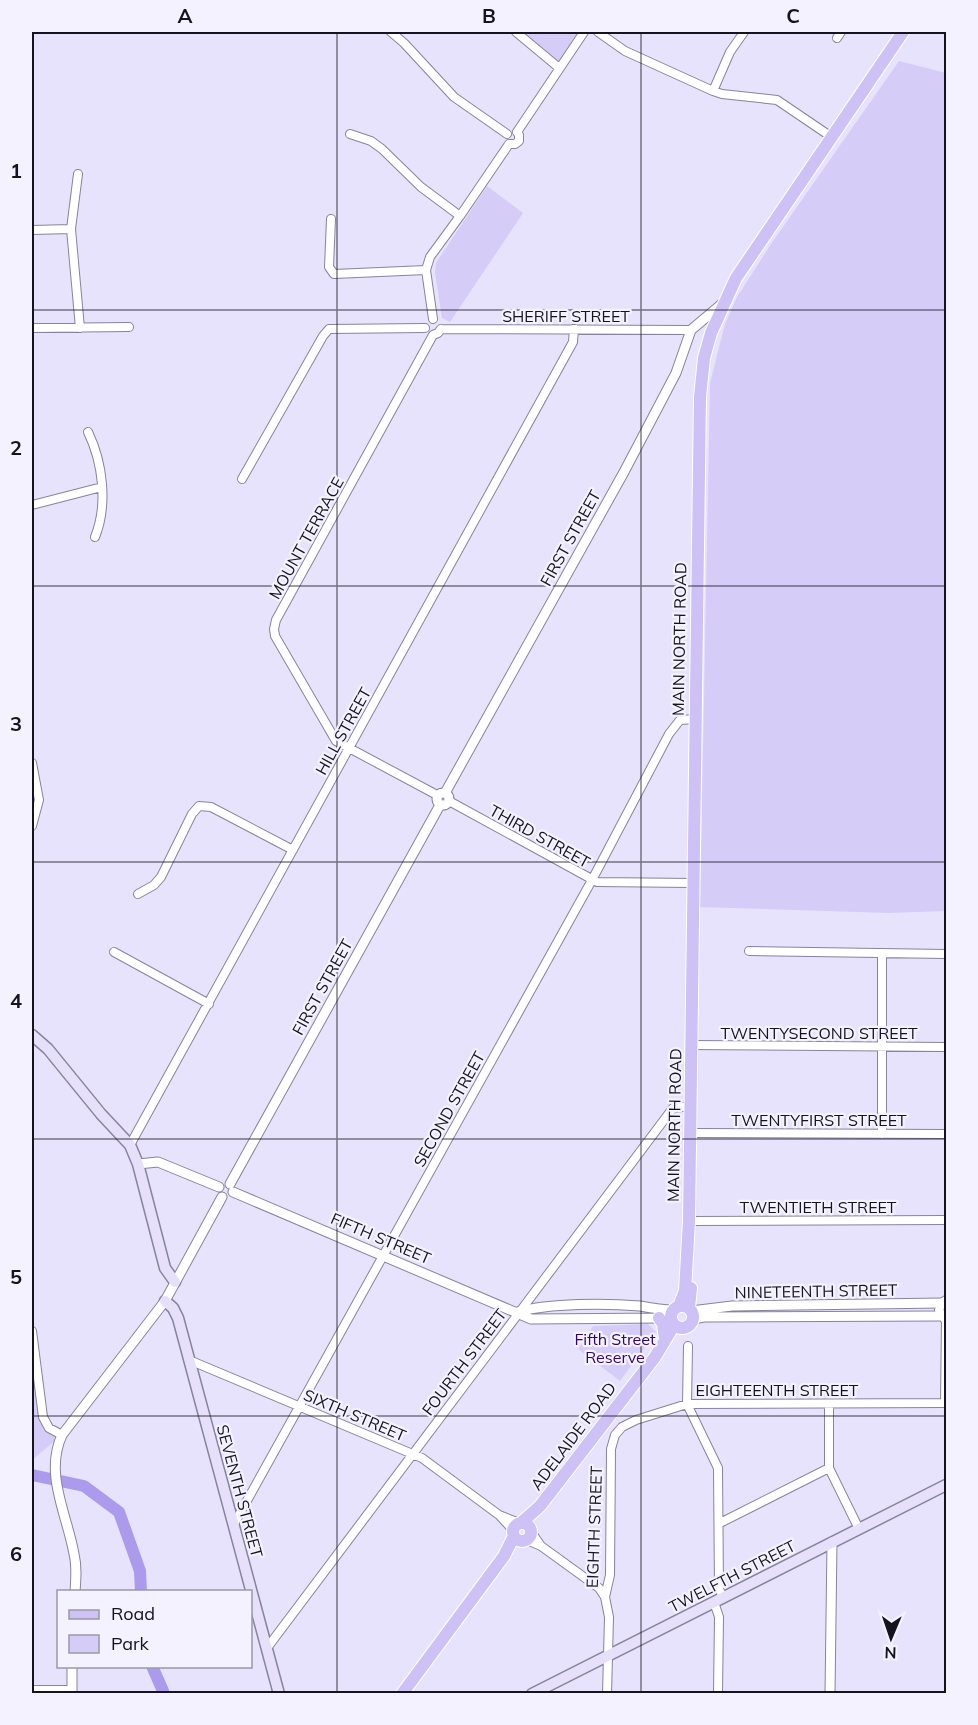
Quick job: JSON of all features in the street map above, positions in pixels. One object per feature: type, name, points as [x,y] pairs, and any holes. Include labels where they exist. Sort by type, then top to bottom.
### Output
[{"type":"main road","name":"MAIN NORTH ROAD","points":[[689,1221],[700,397],[707,345],[723,303],[746,264],[858,102],[903,32]]},
{"type":"main road","name":"MAIN NORTH ROAD","points":[[858,102],[912,32]]},
{"type":"main road","points":[[32,1035],[48,1050],[130,1145],[138,1164],[165,1268],[175,1282]]},
{"type":"main road","points":[[679,1316],[691,1256],[689,1221]]},
{"type":"main road","name":"SEVENTH STREET","points":[[165,1301],[173,1308],[178,1318],[252,1590]]},
{"type":"main road","name":"ADELAIDE ROAD","points":[[402,1694],[540,1506],[655,1357],[665,1340],[663,1324],[679,1316]]},
{"type":"main road","name":"ADELAIDE ROAD","points":[[655,1357],[665,1348],[679,1316]]},
{"type":"main road","name":"TWELFTH STREET","points":[[532,1694],[946,1485]]},
{"type":"main road","name":"SEVENTH STREET","points":[[252,1592],[279,1694]]},
{"type":"street","points":[[392,32],[454,97],[507,134]]},
{"type":"street","points":[[516,32],[558,68]]},
{"type":"street","points":[[517,132],[584,32]]},
{"type":"street","points":[[598,32],[625,51],[713,91],[777,100],[833,138]]},
{"type":"street","points":[[713,91],[730,52],[744,32]]},
{"type":"street","points":[[507,134],[510,131],[517,132]]},
{"type":"street","points":[[509,144],[519,141],[517,132]]},
{"type":"street","points":[[350,134],[371,141],[382,149],[421,187],[460,216]]},
{"type":"street","points":[[507,134],[506,140],[509,144]]},
{"type":"street","points":[[433,320],[426,270],[430,257],[509,144]]},
{"type":"street","points":[[78,174],[71,229],[80,328]]},
{"type":"street","points":[[331,219],[329,267],[334,274],[426,270]]},
{"type":"street","points":[[32,230],[71,229]]},
{"type":"street","points":[[691,330],[723,303]]},
{"type":"street","points":[[433,320],[439,322],[441,329],[433,335],[425,328],[428,321],[433,320]]},
{"type":"street","points":[[32,328],[129,327]]},
{"type":"street","points":[[242,479],[322,336],[329,329],[334,327],[425,328]]},
{"type":"street","name":"SHERIFF STREET","points":[[441,329],[691,330]]},
{"type":"street","name":"HILL STREET","points":[[130,1145],[573,342],[574,329]]},
{"type":"street","name":"FIRST STREET","points":[[231,1188],[443,798],[624,472],[676,373],[691,330]]},
{"type":"street","name":"MOUNT TERRACE","points":[[349,749],[336,741],[280,647],[274,629],[276,620],[433,335]]},
{"type":"street","points":[[88,432],[102,487],[100,523],[95,537]]},
{"type":"street","points":[[32,506],[102,487]]},
{"type":"street","name":"SECOND STREET","points":[[234,1524],[592,880],[675,725],[680,720],[695,719]]},
{"type":"street","name":"THIRD STREET","points":[[349,749],[592,880],[608,883],[693,884]]},
{"type":"street","points":[[32,763],[39,800],[32,826]]},
{"type":"street","points":[[138,894],[154,885],[161,877],[192,814],[199,806],[211,807],[293,850]]},
{"type":"street","points":[[749,951],[946,954]]},
{"type":"street","points":[[114,952],[209,1004]]},
{"type":"street","points":[[882,953],[882,1134]]},
{"type":"street","name":"TWENTYSECOND STREET","points":[[691,1045],[946,1047]]},
{"type":"street","name":"FOURTH STREET","points":[[267,1648],[673,1108],[691,1106]]},
{"type":"street","name":"TWENTYFIRST STREET","points":[[691,1133],[946,1134]]},
{"type":"street","points":[[138,1164],[158,1162],[221,1192]]},
{"type":"street","points":[[75,1590],[75,1556],[56,1480],[55,1454],[62,1435],[165,1301],[225,1183],[231,1188]]},
{"type":"street","name":"FIFTH STREET","points":[[231,1188],[531,1319],[679,1316]]},
{"type":"street","name":"TWENTIETH STREET","points":[[689,1221],[946,1220]]},
{"type":"street","points":[[944,1302],[939,1310],[944,1319],[946,1403]]},
{"type":"street","name":"NINETEENTH STREET","points":[[679,1316],[732,1306],[944,1302]]},
{"type":"street","points":[[518,1312],[537,1307],[639,1306],[679,1316]]},
{"type":"street","name":"NINETEENTH STREET","points":[[679,1316],[944,1319]]},
{"type":"street","points":[[32,1330],[44,1417],[50,1428],[62,1435]]},
{"type":"street","points":[[688,1346],[687,1404],[718,1468],[720,1523],[718,1694]]},
{"type":"street","name":"SIXTH STREET","points":[[189,1360],[422,1458],[522,1532]]},
{"type":"street","name":"EIGHTEENTH STREET","points":[[615,1435],[622,1427],[636,1420],[673,1406],[687,1404],[946,1403]]},
{"type":"street","points":[[829,1404],[829,1468],[859,1529]]},
{"type":"street","name":"EIGHTH STREET","points":[[607,1694],[609,1617],[605,1597],[610,1575],[610,1449],[615,1435]]},
{"type":"street","points":[[720,1523],[829,1468]]},
{"type":"street","points":[[522,1532],[598,1588],[605,1597]]},
{"type":"street","points":[[830,1694],[832,1542]]},
{"type":"street","points":[[32,1690],[72,1692],[72,1668]]},
{"type":"green space","points":[[522,32],[580,32],[558,62]]},
{"type":"green space","points":[[899,61],[946,73],[946,911],[889,913],[700,907],[710,383],[725,324],[737,297],[771,244]]},
{"type":"green space","points":[[487,186],[523,213],[450,322],[442,318],[435,273],[436,263]]},
{"type":"green space","name":"Fifth Street Reserve","points":[[648,1324],[656,1332],[620,1381],[578,1349],[593,1326]]},
{"type":"green space","points":[[32,1331],[43,1417],[49,1428],[62,1435],[32,1460]]},
{"type":"waterway","points":[[32,1475],[84,1486],[119,1512],[140,1571],[141,1590]]},
{"type":"waterway","points":[[153,1668],[163,1691],[161,1694]]}]
